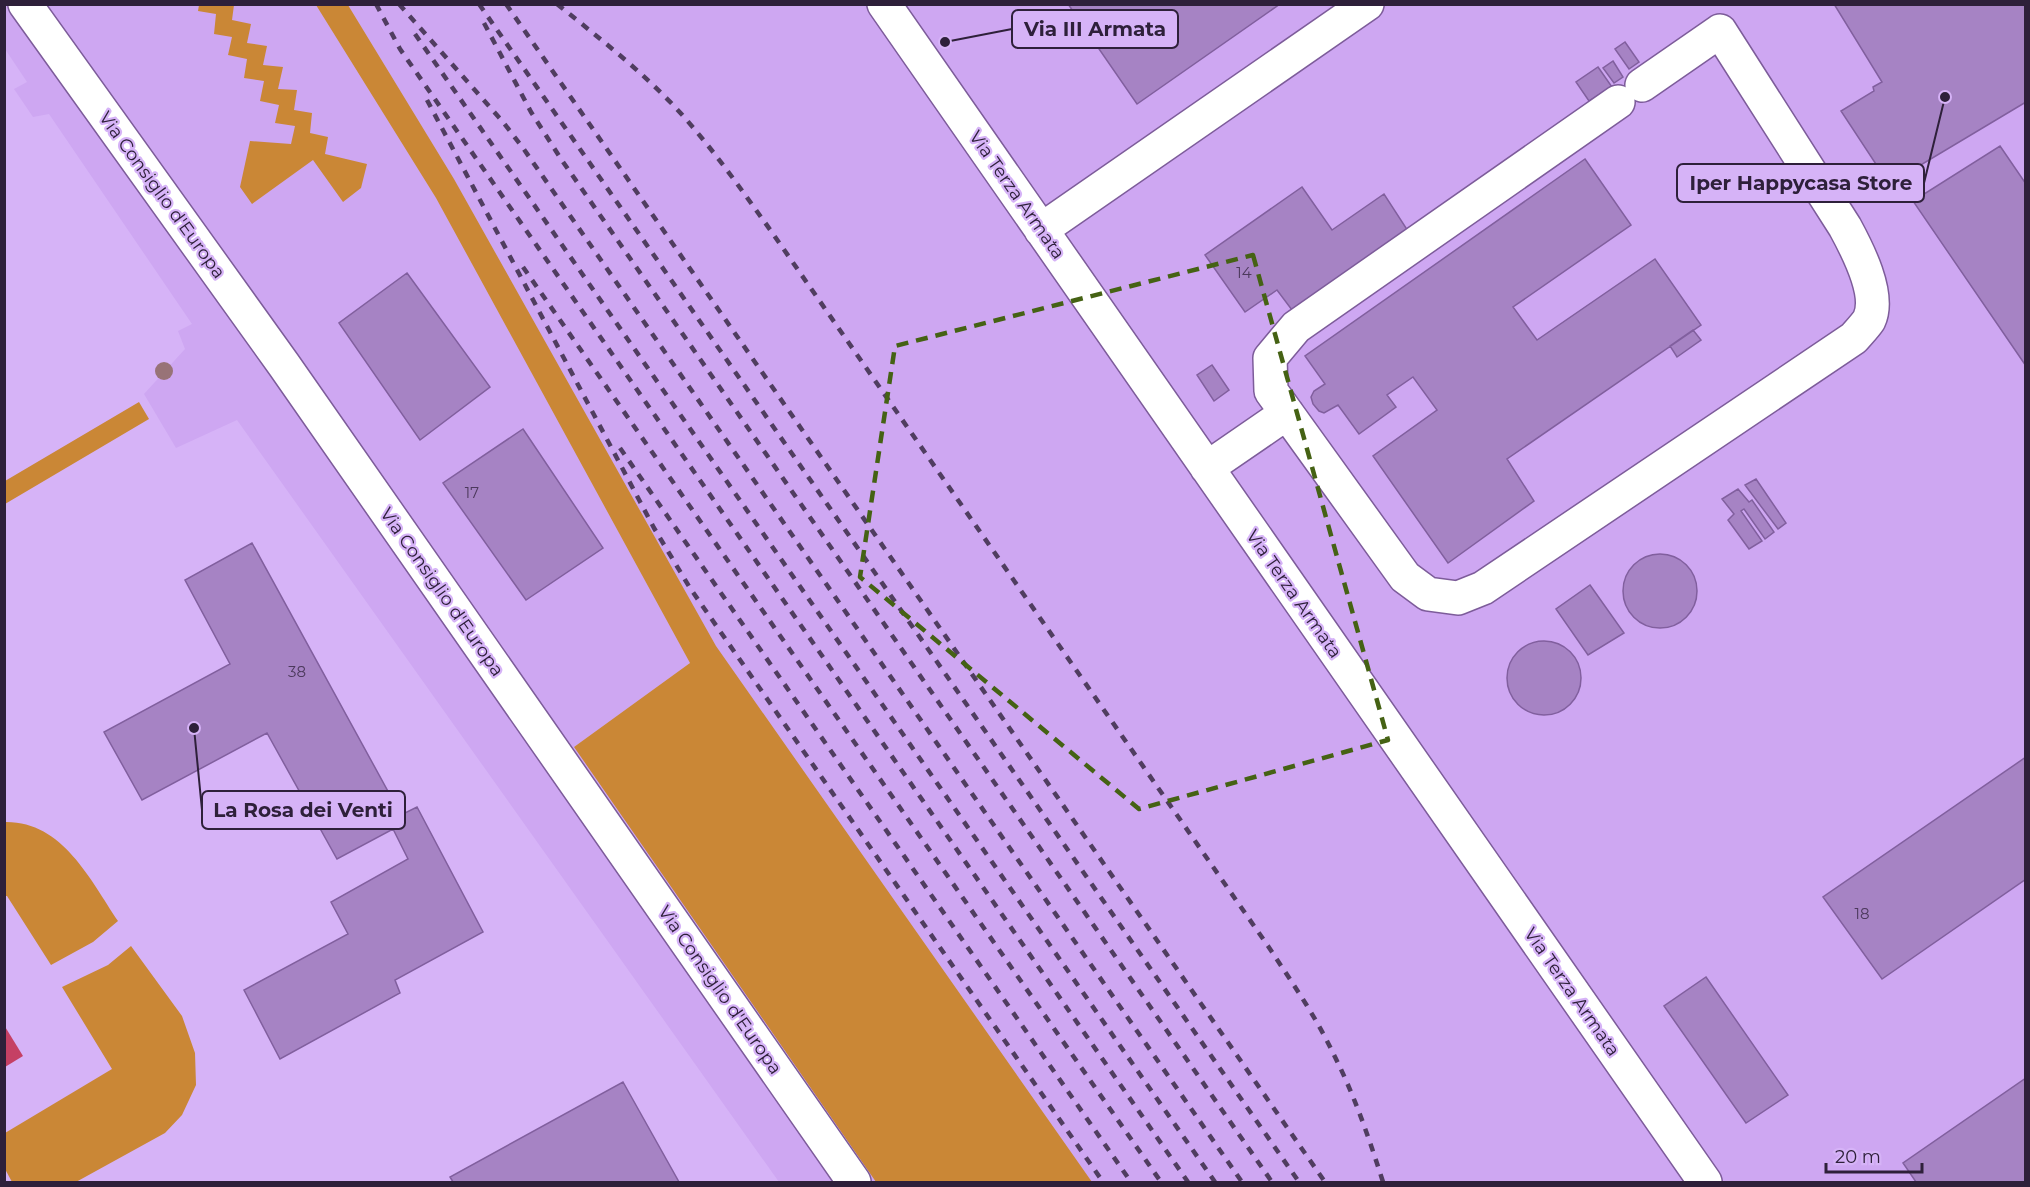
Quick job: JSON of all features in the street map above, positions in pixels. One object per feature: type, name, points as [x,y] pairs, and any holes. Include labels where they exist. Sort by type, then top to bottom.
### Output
[{"type":"street","name":"Via Consiglio d'Europa","points":[[25,4],[284,365],[854,1182]]},
{"type":"street","name":"Via Terza Armata","points":[[884,4],[1705,1182]]},
{"type":"street","points":[[1041,230],[1367,4]]},
{"type":"street","points":[[1720,31],[1845,226],[1863,261],[1872,295],[1870,319],[1854,338],[1483,588],[1458,598],[1428,594],[1405,576],[1287,414],[1271,391],[1270,358],[1296,327],[1720,31]]},
{"type":"street","points":[[1207,468],[1287,414]]},
{"type":"highlighted area","points":[[1253,255],[1388,740],[1139,809],[860,577],[895,346]]},
{"type":"shaded area","points":[[4,5],[316,5],[436,198],[690,663],[574,747],[876,1182],[779,1182],[237,420],[176,448],[144,394],[185,349],[178,331],[192,324],[49,114],[33,117],[14,89],[27,82],[5,49]]},
{"type":"shaded area","points":[[199,5],[234,5],[232,20],[251,24],[247,43],[267,46],[263,65],[283,67],[278,89],[297,90],[294,110],[312,113],[310,133],[328,137],[325,154],[367,164],[361,188],[343,202],[313,160],[252,204],[240,187],[250,141],[291,144],[295,126],[275,123],[279,105],[260,101],[264,81],[244,78],[247,59],[228,55],[232,37],[214,34],[216,14],[198,11]]},
{"type":"shaded area","points":[[316,5],[348,5],[454,179],[716,646],[1092,1182],[876,1182],[574,747],[690,663],[436,198]]},
{"type":"shaded area","points":[[348,5],[2025,5],[2025,1182],[1092,1182],[716,646],[454,179]]},
{"type":"shaded area","points":[[139,402],[149,419],[5,504],[5,481]]},
{"type":"shaded area","points":[[5,822],[25,824],[43,831],[58,842],[85,871],[118,921],[93,942],[51,965],[5,896]]},
{"type":"shaded area","points":[[131,946],[182,1016],[195,1053],[196,1085],[182,1115],[165,1133],[76,1182],[12,1182],[5,1169],[5,1133],[112,1069],[62,987],[108,965]]},
{"type":"shaded area","points":[[4,1025],[23,1056],[5,1067],[4,1067]]},
{"type":"building","points":[[1068,4],[1280,4],[1137,104]]},
{"type":"building","points":[[1834,4],[2026,4],[2026,102],[1889,184],[1841,111],[1874,91],[1873,87],[1882,82]]},
{"type":"building","points":[[1625,42],[1639,62],[1629,69],[1615,49]]},
{"type":"building","points":[[1613,61],[1623,77],[1614,83],[1603,68]]},
{"type":"building","points":[[1598,67],[1612,87],[1589,101],[1576,82]]},
{"type":"building","points":[[2000,146],[2026,184],[2026,366],[1913,201]]},
{"type":"building","points":[[1585,159],[1631,225],[1513,307],[1537,340],[1655,259],[1701,325],[1507,459],[1534,501],[1448,563],[1373,456],[1437,410],[1413,377],[1387,395],[1396,407],[1359,434],[1338,405],[1324,413],[1313,404],[1311,397],[1314,391],[1325,384],[1305,356]]},
{"type":"building","points":[[1302,187],[1332,230],[1384,194],[1408,231],[1292,310],[1277,290],[1245,312],[1205,255]]},
{"type":"building","points":[[407,273],[490,387],[420,440],[339,323]]},
{"type":"building","points":[[1693,330],[1701,340],[1677,357],[1670,346]]},
{"type":"building","points":[[1212,365],[1229,390],[1214,401],[1197,375]]},
{"type":"building","points":[[523,429],[603,548],[526,600],[443,483]]},
{"type":"building","points":[[1756,479],[1786,523],[1778,529],[1745,485]]},
{"type":"building","points":[[1738,489],[1749,502],[1752,500],[1774,532],[1765,539],[1744,509],[1741,511],[1762,541],[1749,549],[1728,520],[1734,514],[1722,499]]},
{"type":"building","points":[[252,543],[401,815],[417,807],[483,932],[395,980],[400,993],[280,1059],[244,990],[348,934],[331,902],[408,859],[393,829],[337,859],[267,733],[142,800],[104,732],[230,664],[185,580]]},
{"type":"building","points":[[1660,554],[1681,560],[1691,570],[1697,591],[1691,612],[1681,622],[1660,628],[1639,622],[1629,612],[1623,591],[1629,570],[1639,560]]},
{"type":"building","points":[[1590,585],[1624,633],[1588,655],[1556,609]]},
{"type":"building","points":[[1544,641],[1565,647],[1575,657],[1581,678],[1575,699],[1565,709],[1544,715],[1523,709],[1513,699],[1507,678],[1513,657],[1523,647]]},
{"type":"building","points":[[2026,757],[2026,879],[1882,979],[1823,897]]},
{"type":"building","points":[[1706,977],[1788,1095],[1746,1123],[1664,1006]]},
{"type":"building","points":[[2026,1078],[2026,1182],[1916,1182],[1903,1163]]},
{"type":"building","points":[[623,1082],[679,1182],[453,1182],[450,1177]]},
{"type":"railway","points":[[376,4],[400,49],[1188,1182]]},
{"type":"railway","points":[[399,4],[503,122],[523,148],[1242,1182]]},
{"type":"railway","points":[[479,4],[1299,1182]]},
{"type":"railway","points":[[506,4],[1325,1182]]},
{"type":"railway","points":[[557,4],[633,66],[675,107],[713,152],[771,231],[1294,985],[1318,1025],[1348,1084],[1383,1182]]},
{"type":"railway","points":[[484,23],[531,112],[561,159],[1272,1182]]},
{"type":"railway","points":[[415,34],[1215,1182]]},
{"type":"railway","points":[[427,100],[654,528],[690,588],[1103,1182]]},
{"type":"railway","points":[[523,267],[1161,1182]]},
{"type":"railway","points":[[620,448],[1131,1182]]},
{"type":"place","name":"Via III Armata","points":[[945,42]]},
{"type":"place","name":"Iper Happycasa Store","points":[[1945,97]]},
{"type":"place","name":"La Rosa dei Venti","points":[[194,728]]}]
